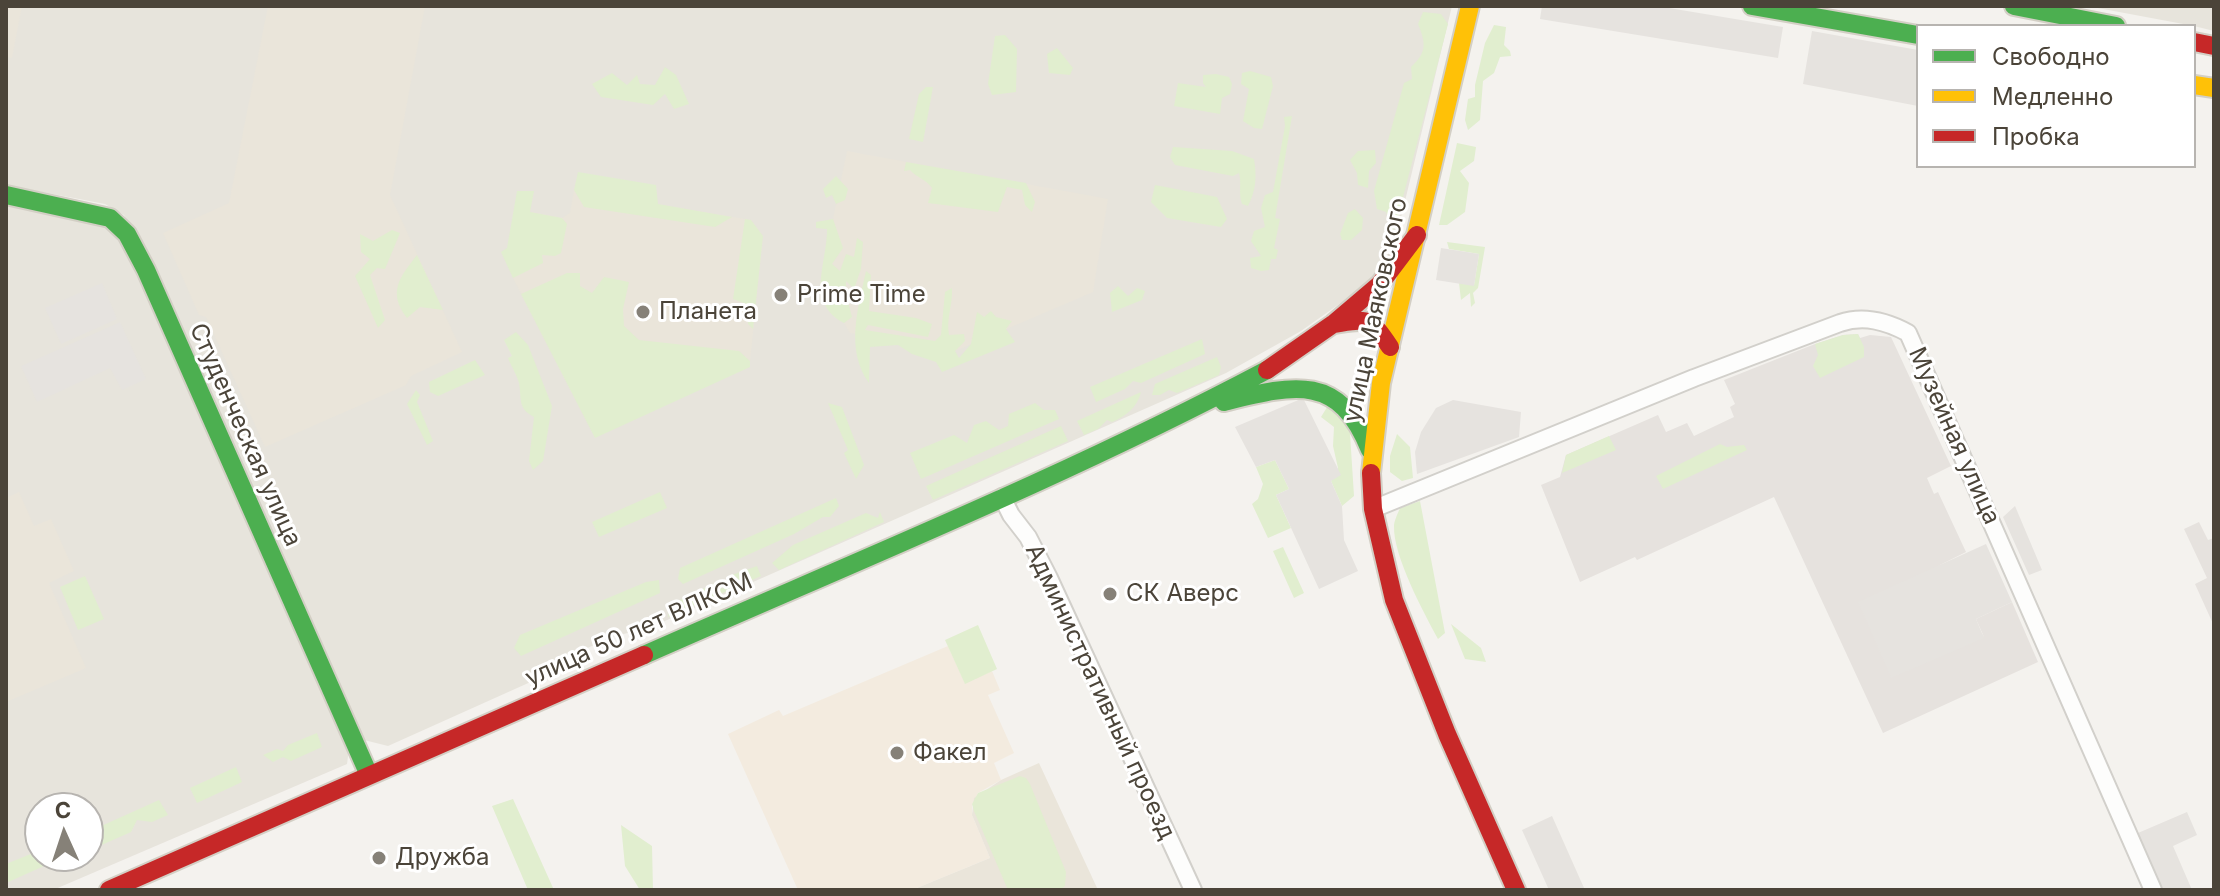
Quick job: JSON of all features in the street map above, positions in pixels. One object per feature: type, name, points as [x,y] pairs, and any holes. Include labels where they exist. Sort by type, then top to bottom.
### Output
[{"type":"main road","name":"улица Маяковского","points":[[1470,6],[1381,383],[1370,450],[1373,509],[1394,600],[1516,890]]},
{"type":"main road","points":[[1752,6],[1916,35]]},
{"type":"main road","points":[[2014,6],[2106,24]]},
{"type":"main road","name":"Студенческая улица","points":[[6,195],[110,218],[127,234],[159,298],[369,775]]},
{"type":"main road","name":"улица 50 лет ВЛКСМ","points":[[109,890],[1002,497],[1187,412],[1272,367],[1333,324],[1380,284],[1417,235]]},
{"type":"main road","points":[[1333,324],[1363,320],[1375,324],[1390,347]]},
{"type":"main road","name":"улица 50 лет ВЛКСМ","points":[[1187,412],[1276,389],[1311,389],[1331,397],[1349,410],[1365,430],[1370,450]]},
{"type":"street","name":"Музейная улица","points":[[1373,509],[1694,378],[1840,323],[1868,319],[1892,324],[1908,333],[2153,890]]},
{"type":"street","name":"Административный проезд","points":[[1002,497],[1028,537],[1049,578],[1193,890]]},
{"type":"shaded area","points":[[6,6],[1452,6],[1392,255],[1366,285],[1301,331],[1226,373],[649,628],[615,636],[562,659],[535,680],[388,746],[364,740],[124,215],[105,204],[6,185]]},
{"type":"shaded area","points":[[6,6],[22,6],[12,58],[6,57]]},
{"type":"shaded area","points":[[268,6],[425,6],[390,195],[462,352],[411,376],[406,385],[265,447],[206,317],[199,315],[163,233],[229,203]]},
{"type":"shaded area","points":[[1542,6],[1657,6],[1783,27],[1778,58],[1540,19]]},
{"type":"shaded area","points":[[2087,6],[2214,6],[2214,31],[2196,24]]},
{"type":"shaded area","points":[[1812,31],[1916,50],[1916,106],[1803,84]]},
{"type":"shaded area","points":[[847,151],[1108,199],[1093,292],[955,351],[850,333],[820,282]]},
{"type":"shaded area","name":"Планета","points":[[574,190],[751,220],[763,236],[750,361],[592,432],[513,278],[526,211],[562,218],[570,213]]},
{"type":"shaded area","points":[[6,203],[99,220],[116,234],[177,358],[349,749],[347,764],[104,868],[104,792],[24,792],[24,872],[95,872],[53,890],[6,890]]},
{"type":"shaded area","points":[[1441,248],[1479,254],[1474,286],[1436,280]]},
{"type":"shaded area","points":[[102,283],[117,319],[61,344],[45,308]]},
{"type":"shaded area","points":[[120,322],[146,379],[122,390],[110,368],[37,402],[21,366]]},
{"type":"shaded area","points":[[1858,334],[1860,338],[1870,335],[1891,337],[1951,466],[1927,478],[1934,494],[1938,492],[1966,552],[1940,565],[1984,637],[1976,619],[2012,602],[2038,662],[1883,733],[1774,497],[1637,560],[1635,557],[1580,582],[1541,485],[1560,477],[1566,455],[1658,415],[1666,432],[1687,423],[1694,436],[1734,417],[1730,407],[1735,404],[1724,380],[1815,344],[1843,335]]},
{"type":"shaded area","points":[[1303,398],[1341,475],[1331,481],[1342,506],[1344,540],[1358,571],[1319,589],[1276,495],[1289,489],[1275,460],[1256,467],[1235,427]]},
{"type":"shaded area","points":[[1453,400],[1521,412],[1519,437],[1417,474],[1415,452],[1421,432],[1436,408]]},
{"type":"shaded area","points":[[19,492],[34,526],[51,519],[74,571],[49,583],[86,668],[6,702],[6,498]]},
{"type":"shaded area","points":[[2015,506],[2042,570],[2029,575],[2003,517]]},
{"type":"shaded area","points":[[2199,522],[2208,540],[2214,538],[2214,626],[2195,584],[2207,578],[2184,529]]},
{"type":"shaded area","points":[[1986,544],[2012,602],[1976,619],[1984,638],[1891,678],[1858,602]]},
{"type":"shaded area","points":[[948,646],[965,683],[992,671],[1000,690],[988,695],[1014,753],[994,763],[1001,780],[978,793],[972,804],[972,815],[990,858],[912,890],[798,890],[728,734],[779,710],[783,716]]},
{"type":"shaded area","points":[[1039,763],[1098,890],[912,890],[990,858],[972,815],[974,798],[1001,780]]},
{"type":"shaded area","points":[[2187,812],[2197,835],[2173,846],[2192,890],[2163,890],[2138,833]]},
{"type":"shaded area","points":[[1552,816],[1585,890],[1549,890],[1522,830]]},
{"type":"green space","points":[[1423,12],[1441,14],[1448,24],[1393,230],[1386,212],[1377,209],[1374,191],[1404,83],[1412,79],[1411,67],[1422,52],[1424,42],[1418,24]]},
{"type":"green space","points":[[1494,25],[1506,27],[1504,45],[1511,56],[1500,57],[1494,73],[1483,81],[1480,120],[1468,130],[1465,120],[1468,99],[1475,97],[1485,43]]},
{"type":"green space","points":[[1005,35],[1017,49],[1016,92],[992,95],[988,84],[995,36]]},
{"type":"green space","points":[[1057,48],[1073,68],[1070,75],[1049,73],[1047,54]]},
{"type":"green space","points":[[665,67],[676,75],[689,104],[674,109],[665,94],[653,105],[601,97],[592,84],[612,73],[627,85],[637,75],[640,84],[655,85]]},
{"type":"green space","points":[[1250,71],[1271,77],[1273,86],[1262,129],[1243,121],[1249,89],[1241,84],[1242,73]]},
{"type":"green space","points":[[1203,75],[1229,77],[1232,84],[1230,94],[1222,98],[1220,114],[1174,106],[1178,83],[1206,87]]},
{"type":"green space","points":[[926,87],[933,87],[923,142],[909,139],[919,94]]},
{"type":"green space","points":[[1292,116],[1275,218],[1280,219],[1274,248],[1278,250],[1276,259],[1271,259],[1269,270],[1261,271],[1251,268],[1250,258],[1261,256],[1251,241],[1254,231],[1265,227],[1261,208],[1265,195],[1273,192],[1284,117]]},
{"type":"green space","points":[[1457,143],[1476,147],[1474,161],[1460,171],[1469,183],[1465,212],[1447,225],[1439,225]]},
{"type":"green space","points":[[1173,147],[1232,151],[1254,159],[1255,183],[1248,206],[1242,204],[1239,173],[1233,176],[1175,165],[1170,157]]},
{"type":"green space","points":[[1375,150],[1376,163],[1369,171],[1368,188],[1358,185],[1357,173],[1350,160],[1358,151]]},
{"type":"green space","points":[[906,162],[1026,183],[1035,202],[1032,212],[1025,205],[1022,190],[1007,187],[998,212],[928,203],[932,188],[910,170],[904,171]]},
{"type":"green space","points":[[578,172],[656,185],[658,204],[732,217],[715,227],[584,207],[574,190]]},
{"type":"green space","points":[[836,176],[848,189],[845,200],[836,204],[832,195],[826,198],[823,189]]},
{"type":"green space","points":[[1155,185],[1217,197],[1227,219],[1221,227],[1167,218],[1151,202]]},
{"type":"green space","points":[[517,191],[534,191],[530,212],[562,218],[567,224],[561,253],[542,255],[543,263],[513,278],[501,252],[507,248]]},
{"type":"green space","points":[[1355,209],[1363,218],[1362,230],[1351,240],[1342,240],[1340,234],[1348,213]]},
{"type":"green space","points":[[745,219],[751,220],[763,236],[753,329],[748,324],[749,305],[733,299]]},
{"type":"green space","points":[[833,219],[843,248],[832,264],[840,271],[846,254],[854,257],[857,238],[863,242],[861,269],[854,289],[846,281],[852,317],[844,323],[832,314],[821,294],[827,229],[816,228],[816,222]]},
{"type":"green space","points":[[392,230],[400,233],[385,269],[377,268],[370,275],[385,320],[378,328],[355,276],[370,259],[361,252],[360,234],[373,241]]},
{"type":"green space","points":[[1447,242],[1485,247],[1478,288],[1473,293],[1475,303],[1471,307],[1470,293],[1461,300],[1459,283],[1474,285],[1479,254],[1449,249]]},
{"type":"green space","points":[[417,255],[443,310],[420,307],[407,318],[398,300],[398,285]]},
{"type":"green space","points":[[866,271],[871,275],[869,311],[916,318],[932,324],[928,337],[868,325],[865,330],[935,341],[941,335],[945,292],[952,288],[948,329],[949,335],[964,334],[965,341],[955,351],[959,358],[971,344],[977,312],[984,317],[991,311],[996,317],[1012,321],[1006,329],[1015,342],[942,372],[936,362],[912,354],[898,345],[870,347],[869,383],[857,357],[855,343],[857,314]]},
{"type":"green space","points":[[567,273],[580,273],[580,286],[592,293],[604,277],[629,282],[623,309],[624,326],[639,340],[739,351],[750,361],[750,367],[595,438],[521,294]]},
{"type":"green space","points":[[1118,286],[1128,296],[1137,288],[1145,291],[1142,300],[1112,312],[1110,293]]},
{"type":"green space","points":[[516,332],[528,345],[552,406],[543,461],[533,470],[529,461],[534,417],[523,407],[519,383],[508,358],[512,356],[504,340]]},
{"type":"green space","points":[[1858,334],[1864,347],[1864,357],[1820,378],[1813,366],[1818,355],[1815,344],[1843,335]]},
{"type":"green space","points":[[1202,339],[1205,354],[1141,383],[1133,381],[1125,389],[1096,402],[1090,387]]},
{"type":"green space","points":[[1217,357],[1221,367],[1219,375],[1177,393],[1169,390],[1152,395],[1155,384]]},
{"type":"green space","points":[[475,360],[485,375],[438,396],[430,392],[429,382]]},
{"type":"green space","points":[[416,390],[420,395],[417,402],[433,441],[427,445],[407,404]]},
{"type":"green space","points":[[1141,392],[1137,403],[1126,414],[1112,422],[1107,420],[1098,429],[1084,435],[1077,421]]},
{"type":"green space","points":[[828,403],[842,407],[864,465],[856,479],[844,453],[848,450]]},
{"type":"green space","points":[[1035,403],[1044,410],[1055,410],[1059,419],[921,479],[910,453],[954,435],[967,443],[974,425],[986,421],[999,430],[1008,426],[1009,414]]},
{"type":"green space","points":[[1329,404],[1349,418],[1354,496],[1342,506],[1331,481],[1338,468],[1333,446],[1334,427],[1321,417]]},
{"type":"green space","points":[[1061,426],[1068,441],[933,500],[926,486]]},
{"type":"green space","points":[[1397,434],[1410,447],[1413,478],[1402,481],[1390,472],[1390,456]]},
{"type":"green space","points":[[1609,436],[1616,450],[1562,473],[1566,455]]},
{"type":"green space","points":[[1720,444],[1727,447],[1744,445],[1747,450],[1663,489],[1656,476]]},
{"type":"green space","points":[[1275,460],[1289,489],[1276,495],[1291,528],[1268,538],[1252,504],[1258,499],[1263,484],[1256,467]]},
{"type":"green space","points":[[660,492],[667,508],[599,537],[592,522]]},
{"type":"green space","points":[[836,498],[839,506],[830,517],[823,517],[794,534],[683,584],[678,579],[680,568]]},
{"type":"green space","points":[[1420,501],[1445,633],[1438,639],[1410,584],[1395,538],[1394,524],[1400,508]]},
{"type":"green space","points":[[880,512],[884,522],[779,570],[772,563],[793,545],[866,513],[878,518]]},
{"type":"green space","points":[[1283,547],[1304,593],[1294,598],[1273,551]]},
{"type":"green space","points":[[757,566],[761,576],[668,617],[670,605],[715,583],[722,589],[729,576]]},
{"type":"green space","points":[[85,576],[104,619],[78,630],[60,587]]},
{"type":"green space","points":[[659,580],[660,593],[521,656],[514,648],[520,635],[646,582]]},
{"type":"green space","points":[[1451,624],[1481,648],[1486,662],[1465,659]]},
{"type":"green space","points":[[978,625],[997,669],[965,684],[945,640]]},
{"type":"green space","points":[[317,733],[322,747],[291,761],[283,757],[273,762],[263,755],[277,749],[283,751],[288,745]]},
{"type":"green space","points":[[236,767],[242,782],[197,803],[190,788]]},
{"type":"green space","points":[[1020,776],[1030,784],[1066,872],[1065,886],[1060,890],[1008,890],[974,811],[972,804],[978,793]]},
{"type":"green space","points":[[513,799],[554,890],[528,890],[492,806]]},
{"type":"green space","points":[[159,800],[168,815],[152,822],[137,820],[131,832],[104,844],[104,825]]},
{"type":"green space","points":[[621,825],[652,846],[653,890],[640,890],[625,866]]},
{"type":"green space","points":[[24,857],[24,872],[31,872],[6,883],[6,864]]},
{"type":"traffic: fast","points":[[1752,6],[1916,35]]},
{"type":"traffic: fast","points":[[2014,6],[2106,24]]},
{"type":"traffic: fast","points":[[6,195],[110,218],[127,234],[146,270],[369,775]]},
{"type":"traffic: fast","points":[[644,655],[1036,483],[1267,370]]},
{"type":"traffic: fast","points":[[1224,402],[1272,391],[1311,390],[1328,396],[1344,407],[1358,425],[1370,450]]},
{"type":"traffic: slow","points":[[1371,473],[1381,383],[1470,6]]},
{"type":"traffic: slow","points":[[2196,85],[2214,88]]},
{"type":"traffic: jam","points":[[2196,42],[2214,46]]},
{"type":"traffic: jam","points":[[1267,370],[1333,324],[1380,284],[1417,235]]},
{"type":"traffic: jam","points":[[1333,324],[1367,322],[1390,347]]},
{"type":"traffic: jam","points":[[1371,473],[1373,509],[1394,600],[1447,734],[1516,890]]},
{"type":"traffic: jam","points":[[109,890],[644,655]]},
{"type":"place","name":"Prime Time","points":[[781,295]]},
{"type":"place","name":"Планета","points":[[643,312]]},
{"type":"place","name":"СК Аверс","points":[[1110,594]]},
{"type":"place","name":"Факел","points":[[897,753]]},
{"type":"place","name":"Дружба","points":[[379,858]]}]
